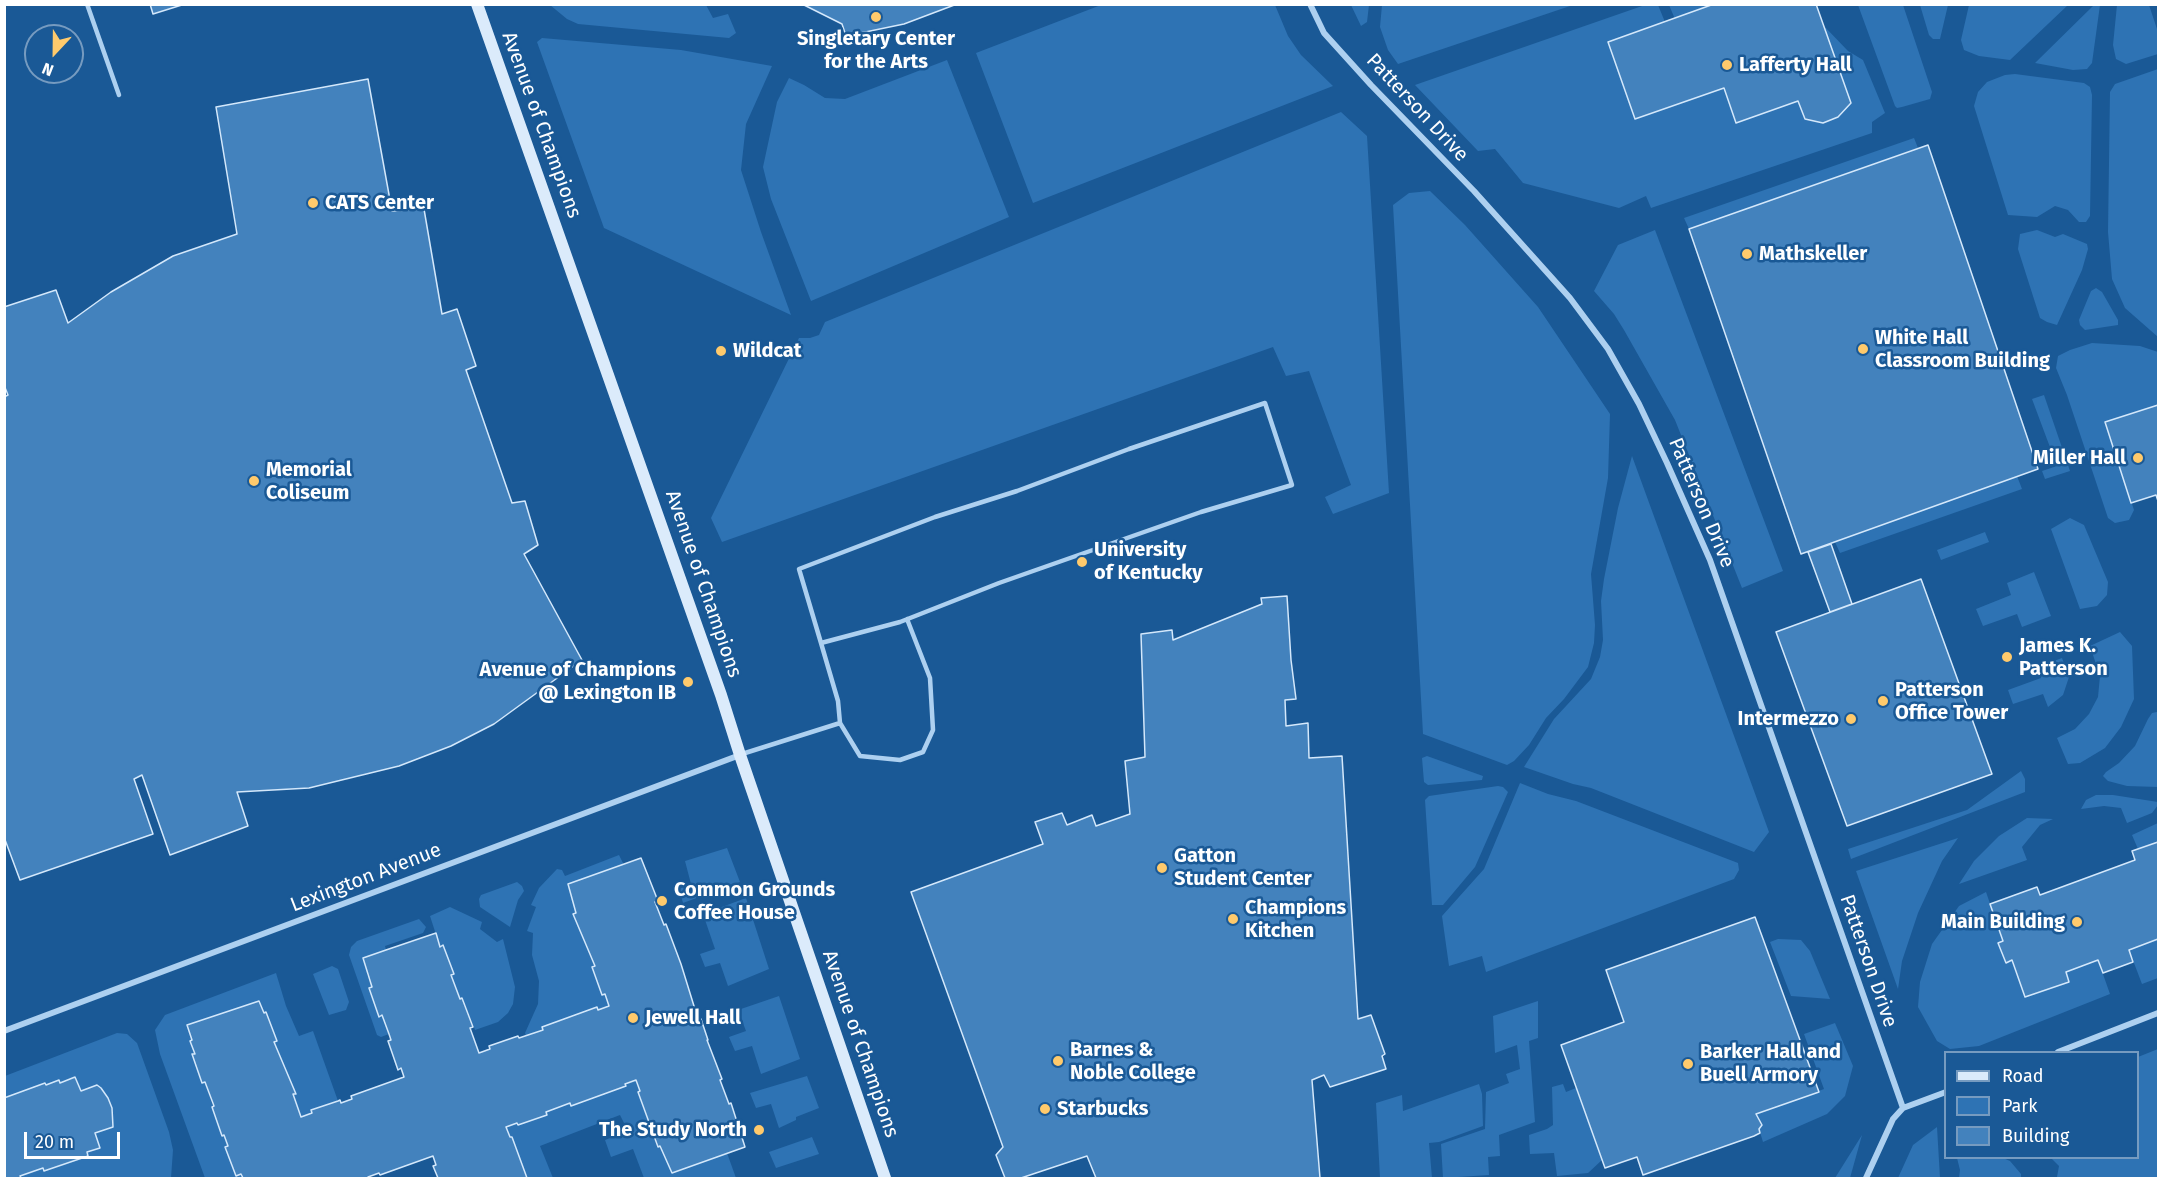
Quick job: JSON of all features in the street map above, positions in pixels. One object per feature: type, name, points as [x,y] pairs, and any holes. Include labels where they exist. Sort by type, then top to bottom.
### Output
[{"type":"main road","name":"Avenue of Champions","points":[[477,4],[722,695],[882,1178]]},
{"type":"street","name":"Patterson Drive","points":[[1310,4],[1324,33],[1474,191],[1570,298],[1608,350],[1639,404],[1710,560],[1903,1108]]},
{"type":"street","name":"Lexington Avenue","points":[[4,1031],[740,755]]},
{"type":"street","points":[[2063,1051],[2158,1013]]},
{"type":"street","points":[[1866,1179],[1893,1119],[1903,1108],[1944,1093]]},
{"type":"lane","points":[[87,4],[119,95]]},
{"type":"lane","points":[[821,643],[907,619],[999,583],[1201,512],[1292,485],[1265,403],[1129,449],[1017,491],[935,517],[799,569],[838,701],[840,723],[860,756],[900,760],[923,752],[933,730],[930,678],[907,619]]},
{"type":"lane","points":[[740,755],[840,723]]},
{"type":"green space","points":[[1382,4],[1573,5],[1398,64],[1388,50],[1380,27]]},
{"type":"green space","points":[[1969,4],[2068,5],[2010,60],[1979,56],[1964,50],[1961,40]]},
{"type":"green space","points":[[550,5],[706,5],[713,18],[728,14],[736,33],[729,38],[578,24],[567,19]]},
{"type":"green space","points":[[1101,5],[1275,5],[1288,36],[1301,55],[1333,86],[1033,203],[976,53]]},
{"type":"green space","points":[[1351,5],[1369,5],[1367,22],[1361,26]]},
{"type":"green space","points":[[1645,5],[1658,5],[1665,22],[1608,42],[1635,119],[1724,88],[1736,123],[1798,101],[1805,119],[1823,123],[1838,117],[1851,103],[1824,26],[1848,51],[1863,60],[1885,113],[1872,122],[1872,133],[1651,208],[1646,196],[1619,208],[1523,183],[1495,149],[1478,151],[1415,85]]},
{"type":"green space","points":[[1669,5],[1714,5],[1675,19]]},
{"type":"green space","points":[[1858,5],[1903,5],[1932,92],[1930,99],[1897,108],[1895,106]]},
{"type":"green space","points":[[1920,5],[1948,5],[1940,39],[1933,39],[1929,35]]},
{"type":"green space","points":[[2094,5],[2100,5],[2092,63],[2087,69],[2073,70],[2035,63]]},
{"type":"green space","points":[[2117,5],[2149,5],[2158,32],[2158,54],[2126,64],[2116,59],[2113,45]]},
{"type":"green space","points":[[542,38],[681,50],[772,66],[746,124],[741,170],[791,315],[604,228],[537,42]]},
{"type":"green space","points":[[947,60],[1009,217],[811,301],[771,199],[763,167],[777,102],[789,78],[825,98],[845,99]]},
{"type":"green space","points":[[2158,69],[2158,337],[2125,308],[2112,279],[2108,232],[2110,92],[2115,84]]},
{"type":"green space","points":[[2015,74],[2084,83],[2090,87],[2092,95],[2090,216],[2086,222],[2079,222],[2068,210],[2055,206],[2037,217],[2008,215],[1974,106],[1978,92],[1987,82]]},
{"type":"green space","points":[[1341,112],[1367,136],[1389,493],[1333,514],[1325,497],[1351,485],[1309,371],[1286,376],[1273,347],[722,542],[711,518],[799,338],[819,335],[825,322]]},
{"type":"green space","points":[[1914,138],[1918,148],[1689,229],[1684,218]]},
{"type":"green space","points":[[1430,191],[1465,225],[1538,307],[1610,414],[1608,478],[1591,574],[1595,625],[1594,643],[1588,667],[1564,699],[1546,718],[1529,745],[1507,765],[1423,734],[1393,205],[1409,193]]},
{"type":"green space","points":[[1655,230],[1783,571],[1742,588],[1675,420],[1614,314],[1594,291],[1618,245]]},
{"type":"green space","points":[[2037,230],[2055,237],[2063,234],[2087,244],[2088,249],[2082,270],[2057,325],[2040,318],[2018,249],[2020,234]]},
{"type":"green space","points":[[2096,288],[2102,292],[2118,320],[2118,325],[2085,330],[2079,320],[2091,291]]},
{"type":"green space","points":[[2092,343],[2140,346],[2158,352],[2158,405],[2105,422],[2134,510],[2129,520],[2115,523],[2108,518],[2056,368],[2058,356]]},
{"type":"green space","points":[[2044,395],[2070,471],[2045,479],[2042,471],[2057,466],[2032,399]]},
{"type":"green space","points":[[1632,456],[1769,832],[1754,852],[1591,788],[1524,767],[1554,719],[1591,679],[1600,657],[1603,640],[1601,601],[1604,579],[1618,508]]},
{"type":"green space","points":[[2017,476],[2022,489],[1840,553],[1835,542]]},
{"type":"green space","points":[[2070,518],[2084,525],[2108,582],[2107,595],[2097,606],[2080,609],[2051,529]]},
{"type":"green space","points":[[1985,532],[1989,542],[1941,560],[1937,550]]},
{"type":"green space","points":[[2034,572],[2051,616],[2022,627],[2017,614],[1983,626],[1976,609],[2011,595],[2007,583]]},
{"type":"green space","points":[[2120,632],[2132,646],[2134,699],[2121,727],[2105,748],[2080,763],[2068,764],[2057,738],[2075,729],[2089,714],[2098,697],[2100,676],[2090,646]]},
{"type":"green space","points":[[2062,658],[2069,677],[2063,695],[2048,707],[2043,694],[2013,704],[2008,690],[2041,678],[2038,667]]},
{"type":"green space","points":[[2157,712],[2158,787],[2127,786],[2108,781],[2103,776],[2135,746],[2148,719],[2152,713]]},
{"type":"green space","points":[[1427,756],[1483,776],[1482,780],[1428,785],[1424,782],[1422,758]]},
{"type":"green space","points":[[2021,771],[2025,779],[2025,792],[1851,859],[1848,849],[1967,810]]},
{"type":"green space","points":[[1520,783],[1548,794],[1576,801],[1738,863],[1739,870],[1734,879],[1486,972],[1482,956],[1449,966],[1442,916],[1484,869]]},
{"type":"green space","points":[[1498,786],[1508,792],[1475,867],[1443,905],[1432,905],[1425,800],[1429,796]]},
{"type":"green space","points":[[2096,795],[2113,795],[2158,802],[2158,805],[2152,813],[2127,823],[2121,808],[2104,806],[2081,809],[2086,800]]},
{"type":"green space","points":[[2027,818],[2053,819],[2040,825],[2022,847],[2027,860],[1959,884],[1974,861],[1999,836]]},
{"type":"green space","points":[[2158,823],[2158,842],[2138,849],[2132,835]]},
{"type":"green space","points":[[1958,838],[1942,861],[1918,913],[1902,961],[1898,989],[1856,871]]},
{"type":"green space","points":[[727,848],[740,882],[683,903],[679,889],[691,884],[685,861]]},
{"type":"green space","points":[[619,855],[624,865],[568,885],[576,913],[573,914],[595,966],[592,967],[602,995],[605,994],[609,1006],[598,1010],[597,1007],[526,1036],[525,1033],[538,1004],[539,981],[532,955],[533,933],[527,931],[536,907],[531,905],[539,888],[557,869],[562,870],[565,876]]},
{"type":"green space","points":[[517,882],[524,891],[518,900],[510,927],[480,907],[479,899],[481,895]]},
{"type":"green space","points":[[1986,892],[2003,941],[1999,943],[2006,962],[2012,960],[2025,997],[2069,982],[2066,972],[2098,960],[2110,994],[1979,1046],[1950,1049],[1937,1041],[1918,1007],[1920,982],[1932,944],[1959,906]]},
{"type":"green space","points":[[746,898],[769,969],[728,986],[720,963],[705,967],[700,954],[715,949],[703,914]]},
{"type":"green space","points":[[450,907],[482,922],[480,929],[497,942],[503,939],[515,987],[513,1004],[508,1013],[498,1022],[475,1030],[463,999],[460,999],[451,975],[454,974],[443,946],[440,947],[430,916]]},
{"type":"green space","points":[[419,919],[426,927],[423,933],[385,946],[386,950],[367,974],[372,987],[369,988],[389,1034],[381,1037],[377,1035],[349,955],[351,947],[357,941]]},
{"type":"green space","points":[[1778,939],[1801,940],[1810,951],[1830,999],[1791,996],[1770,942]]},
{"type":"green space","points":[[2158,939],[2158,978],[2142,984],[2129,950]]},
{"type":"green space","points":[[332,966],[338,969],[349,1002],[346,1010],[329,1015],[313,974]]},
{"type":"green space","points":[[276,973],[286,1006],[299,1036],[313,1031],[338,1101],[312,1110],[312,1113],[301,1117],[293,1094],[295,1093],[274,1042],[277,1041],[259,1001],[187,1025],[202,1083],[205,1082],[222,1135],[228,1146],[225,1147],[236,1175],[241,1174],[243,1178],[205,1178],[160,1054],[155,1030],[165,1015]]},
{"type":"green space","points":[[779,996],[800,1059],[761,1074],[752,1046],[735,1051],[729,1037],[746,1031],[738,1010]]},
{"type":"green space","points":[[1538,1001],[1538,1038],[1529,1041],[1535,1122],[1499,1135],[1500,1156],[1488,1157],[1489,1175],[1443,1178],[1441,1144],[1485,1129],[1486,1092],[1509,1083],[1506,1074],[1520,1069],[1517,1045],[1495,1053],[1493,1016]]},
{"type":"green space","points":[[1835,1023],[1853,1066],[1845,1096],[1827,1114],[1763,1142],[1759,1129],[1762,1125],[1756,1114],[1824,1089],[1804,1034]]},
{"type":"green space","points":[[117,1033],[127,1034],[137,1043],[169,1132],[173,1150],[171,1178],[21,1178],[20,1176],[43,1168],[45,1171],[88,1156],[87,1152],[100,1148],[95,1133],[112,1126],[112,1108],[81,1091],[75,1077],[60,1083],[59,1081],[46,1085],[45,1083],[5,1098],[5,1076]]},
{"type":"green space","points":[[2158,1049],[2158,1178],[2053,1178],[2057,1177],[2059,1166],[2052,1159],[2139,1159],[2139,1057]]},
{"type":"green space","points":[[807,1076],[819,1108],[796,1117],[796,1120],[779,1128],[771,1104],[756,1108],[750,1093]]},
{"type":"green space","points":[[636,1080],[657,1147],[660,1146],[672,1173],[727,1153],[736,1178],[644,1178],[633,1149],[611,1157],[605,1140],[628,1131],[620,1115],[540,1146],[553,1178],[527,1178],[506,1127],[570,1103],[571,1106]]},
{"type":"green space","points":[[1479,1084],[1482,1094],[1483,1126],[1439,1142],[1429,1143],[1432,1178],[1380,1178],[1376,1103],[1402,1095],[1403,1111]]},
{"type":"green space","points":[[1563,1084],[1566,1092],[1576,1088],[1602,1160],[1588,1173],[1557,1176],[1554,1153],[1530,1154],[1529,1135],[1553,1125],[1552,1087]]},
{"type":"green space","points":[[1937,1127],[1940,1178],[1898,1178],[1913,1145]]},
{"type":"green space","points":[[1862,1135],[1850,1178],[1835,1178]]},
{"type":"green space","points":[[812,1137],[819,1154],[776,1168],[769,1152]]},
{"type":"green space","points":[[1957,1159],[2005,1159],[2021,1174],[2021,1178],[1959,1178]]},
{"type":"building","points":[[150,4],[185,4],[153,14]]},
{"type":"building","name":"Singletary Center for the Arts","points":[[802,4],[957,4],[904,24],[846,36],[842,24]]},
{"type":"building","name":"Lafferty Hall","points":[[1714,4],[1816,4],[1851,103],[1838,117],[1823,123],[1805,119],[1798,101],[1736,123],[1724,88],[1635,119],[1608,42]]},
{"type":"building","name":"Memorial Coliseum","points":[[368,79],[392,211],[424,209],[442,314],[457,309],[476,366],[466,370],[512,503],[525,501],[538,545],[524,554],[582,660],[494,724],[451,746],[399,766],[309,788],[237,792],[248,826],[170,855],[142,775],[134,779],[153,834],[20,880],[4,837],[4,397],[8,395],[4,385],[4,307],[56,290],[68,323],[111,292],[173,256],[237,234],[216,107]]},
{"type":"building","name":"White Hall Classroom Building","points":[[1928,145],[2038,469],[1801,554],[1689,229]]},
{"type":"building","name":"Miller Hall","points":[[2158,405],[2158,501],[2156,495],[2131,503],[2105,422]]},
{"type":"building","points":[[1831,544],[1852,604],[1830,612],[1808,552]]},
{"type":"building","name":"Patterson Office Tower","points":[[1921,579],[1992,774],[1847,826],[1776,632]]},
{"type":"building","name":"Gatton Student Center","points":[[1287,596],[1296,699],[1285,700],[1286,726],[1308,723],[1309,758],[1342,756],[1358,1019],[1371,1015],[1385,1054],[1382,1056],[1386,1069],[1330,1087],[1324,1075],[1312,1080],[1320,1178],[1096,1178],[1087,1156],[1021,1178],[1005,1178],[996,1155],[1003,1147],[911,892],[1043,844],[1035,822],[1062,813],[1067,825],[1092,815],[1096,826],[1130,814],[1125,761],[1145,757],[1141,634],[1172,630],[1173,640],[1262,604],[1261,598]]},
{"type":"building","name":"Main Building","points":[[2158,842],[2158,939],[2129,950],[2133,962],[2103,973],[2098,960],[2066,972],[2069,982],[2025,997],[2012,960],[2006,963],[1998,943],[2003,941],[1990,904],[2037,887],[2040,895],[2135,860],[2132,851]]},
{"type":"building","name":"Jewell Hall","points":[[641,858],[658,901],[655,902],[681,964],[698,1019],[701,1019],[722,1079],[720,1080],[729,1104],[731,1103],[745,1147],[672,1173],[660,1146],[658,1147],[638,1092],[640,1091],[636,1080],[625,1084],[626,1086],[571,1106],[570,1103],[546,1112],[547,1115],[506,1127],[527,1178],[438,1178],[433,1166],[436,1165],[433,1156],[368,1178],[243,1178],[241,1174],[236,1176],[225,1147],[228,1146],[212,1107],[214,1106],[205,1082],[202,1083],[192,1054],[195,1054],[187,1025],[259,1001],[264,1013],[266,1012],[277,1041],[274,1042],[296,1094],[293,1094],[301,1117],[312,1113],[311,1110],[340,1100],[341,1103],[352,1099],[351,1096],[404,1077],[401,1068],[398,1070],[388,1041],[391,1040],[389,1034],[382,1015],[379,1017],[369,988],[372,987],[363,958],[436,933],[440,947],[443,945],[454,974],[451,975],[473,1027],[470,1028],[479,1053],[490,1049],[489,1046],[543,1030],[542,1027],[597,1007],[598,1010],[609,1006],[605,994],[602,995],[592,967],[595,966],[573,914],[576,913],[568,884]]},
{"type":"building","name":"Barker Hall and Buell Armory","points":[[1755,917],[1819,1092],[1756,1114],[1762,1125],[1759,1129],[1760,1133],[1754,1136],[1643,1175],[1637,1157],[1605,1168],[1561,1045],[1624,1022],[1606,970]]},
{"type":"building","points":[[75,1077],[81,1091],[97,1085],[101,1088],[112,1108],[113,1127],[95,1133],[100,1148],[87,1152],[88,1156],[44,1171],[43,1168],[20,1176],[21,1178],[4,1178],[4,1098],[45,1083],[46,1085],[59,1080],[60,1083]]},
{"type":"place","name":"Singletary Center for the Arts","points":[[876,17]]},
{"type":"place","name":"Lafferty Hall","points":[[1727,65]]},
{"type":"place","name":"CATS Center","points":[[313,203]]},
{"type":"place","name":"Mathskeller","points":[[1747,254]]},
{"type":"place","name":"White Hall Classroom Building","points":[[1863,349]]},
{"type":"place","name":"Wildcat","points":[[721,351]]},
{"type":"place","name":"Miller Hall","points":[[2138,458]]},
{"type":"place","name":"Memorial Coliseum","points":[[254,481]]},
{"type":"place","name":"University of Kentucky","points":[[1082,562]]},
{"type":"place","name":"James K. Patterson","points":[[2007,657]]},
{"type":"place","name":"Avenue of Champions @ Lexington IB","points":[[688,682]]},
{"type":"place","name":"Patterson Office Tower","points":[[1883,701]]},
{"type":"place","name":"Intermezzo","points":[[1851,719]]},
{"type":"place","name":"Gatton Student Center","points":[[1162,868]]},
{"type":"place","name":"Common Grounds Coffee House","points":[[662,901]]},
{"type":"place","name":"Champions Kitchen","points":[[1233,919]]},
{"type":"place","name":"Main Building","points":[[2077,922]]},
{"type":"place","name":"Jewell Hall","points":[[633,1018]]},
{"type":"place","name":"Barnes & Noble College","points":[[1058,1061]]},
{"type":"place","name":"Barker Hall and Buell Armory","points":[[1688,1064]]},
{"type":"place","name":"Starbucks","points":[[1045,1109]]},
{"type":"place","name":"The Study North","points":[[759,1130]]}]
